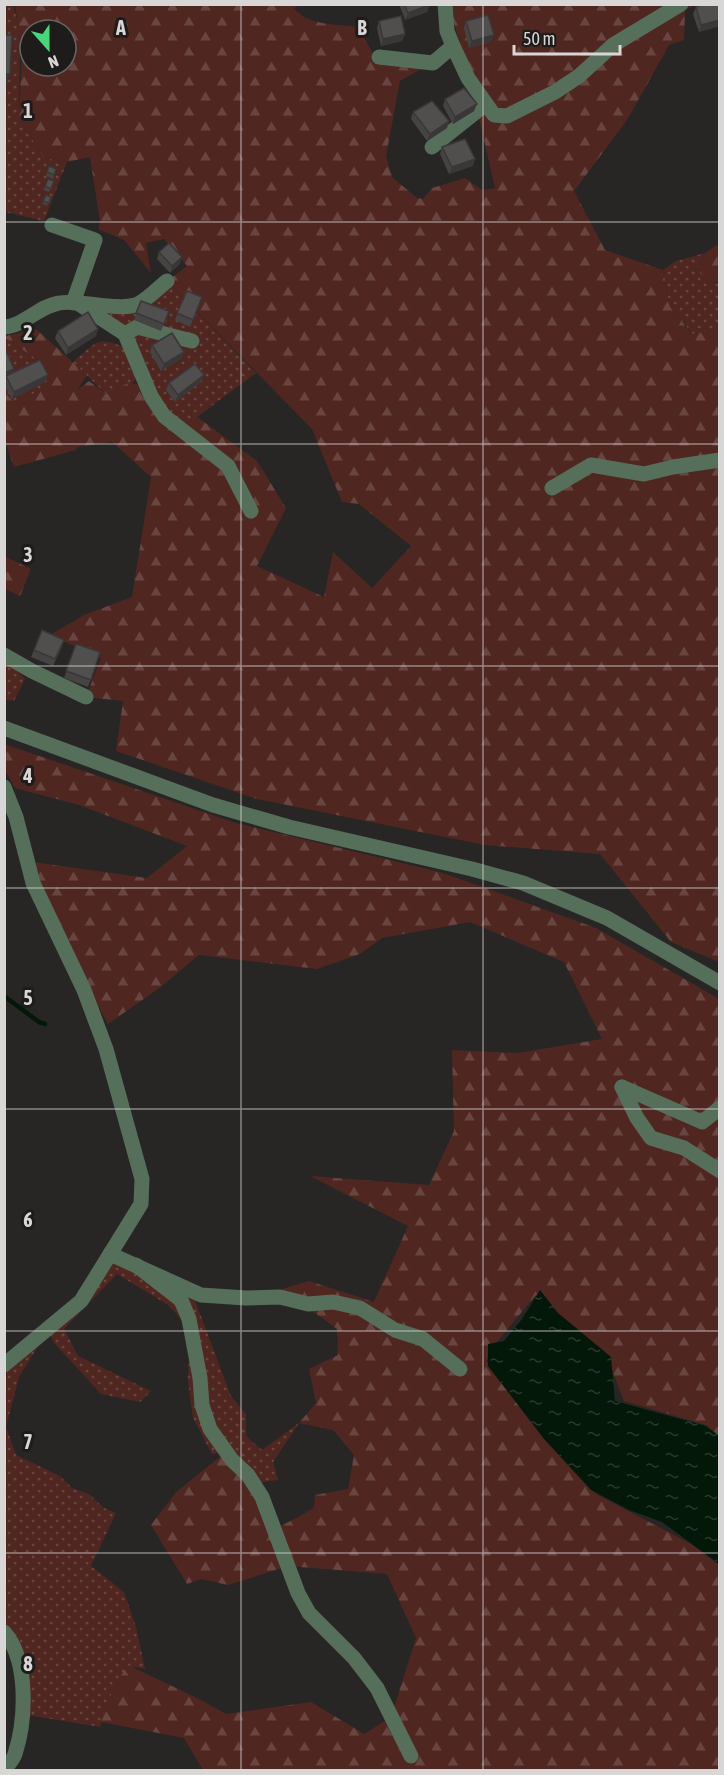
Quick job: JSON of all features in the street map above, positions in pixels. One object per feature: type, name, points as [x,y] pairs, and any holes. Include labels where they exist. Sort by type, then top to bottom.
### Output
[{"type":"street","points":[[445,4],[447,31],[453,46],[468,78],[494,116],[507,116],[555,92],[579,76],[613,45],[681,4]]},
{"type":"street","points":[[380,57],[433,63],[453,46]]},
{"type":"street","points":[[432,147],[486,104]]},
{"type":"street","points":[[52,225],[95,240],[76,304]]},
{"type":"street","points":[[4,327],[13,326],[40,309],[60,303],[125,306],[138,304],[167,281]]},
{"type":"street","points":[[76,304],[125,334],[151,396],[164,416],[228,466],[251,511]]},
{"type":"street","points":[[125,334],[138,327],[192,341]]},
{"type":"street","points":[[552,488],[591,465],[644,474],[720,460]]},
{"type":"street","points":[[4,655],[86,696]]},
{"type":"street","points":[[4,728],[235,811],[289,827],[523,883],[607,918],[720,983]]},
{"type":"street","points":[[4,787],[16,817],[33,883],[84,990],[105,1049],[142,1179],[141,1204],[81,1302],[4,1365]]},
{"type":"street","points":[[720,1108],[702,1122],[622,1087],[637,1118],[651,1138],[684,1148],[720,1171]]},
{"type":"street","points":[[110,1254],[201,1295],[246,1298],[280,1297],[308,1304],[333,1302],[360,1308],[395,1330],[423,1339],[460,1369]]},
{"type":"street","points":[[136,1265],[181,1300],[189,1319],[200,1378],[202,1405],[210,1430],[232,1460],[248,1475],[262,1497],[298,1593],[309,1612],[354,1658],[377,1688],[411,1756]]},
{"type":"street","points":[[4,1632],[12,1640],[22,1667],[22,1717],[15,1756],[4,1770]]},
{"type":"green space","points":[[13,4],[18,24],[19,118],[44,158],[67,162],[44,221],[5,212],[4,5]]},
{"type":"green space","points":[[15,5],[299,5],[294,8],[300,14],[315,21],[358,27],[374,55],[421,69],[400,81],[386,156],[392,177],[417,198],[423,199],[432,188],[465,178],[482,190],[495,188],[466,61],[448,5],[695,5],[685,10],[684,40],[669,45],[627,120],[574,191],[605,250],[663,270],[670,307],[692,334],[719,330],[719,962],[671,942],[600,854],[485,845],[257,799],[116,751],[123,701],[86,697],[101,658],[50,635],[84,615],[132,597],[151,477],[112,442],[77,447],[76,450],[14,467],[5,441],[4,392],[14,402],[30,396],[48,383],[40,361],[5,336],[36,329],[87,375],[77,390],[89,381],[106,394],[130,382],[145,387],[173,435],[196,416],[257,461],[286,508],[257,566],[324,597],[333,552],[372,588],[411,546],[359,504],[342,502],[312,429],[167,281],[187,266],[164,239],[146,243],[151,273],[124,240],[98,229],[100,222],[90,157],[67,162],[44,158],[19,118],[21,78],[78,78],[78,18],[18,18],[18,24]]},
{"type":"green space","points":[[719,244],[719,282],[709,282],[697,270],[705,253]]},
{"type":"green space","points":[[705,253],[697,270],[709,282],[719,283],[719,330],[693,334],[670,307],[663,270],[676,261]]},
{"type":"green space","points":[[167,281],[256,373],[173,435],[136,375],[135,381],[106,394],[73,362],[99,342],[111,343],[131,350],[95,304],[132,305]]},
{"type":"green space","points":[[5,338],[40,361],[49,383],[14,407],[5,392]]},
{"type":"green space","points":[[4,556],[31,569],[20,596],[5,589]]},
{"type":"green space","points":[[5,658],[25,679],[14,701],[5,700]]},
{"type":"green space","points":[[4,744],[236,823],[443,873],[596,928],[719,999],[719,1436],[706,1425],[624,1401],[605,1352],[536,1295],[496,1343],[486,1361],[596,1494],[691,1544],[719,1565],[719,1770],[203,1770],[184,1738],[101,1722],[114,1686],[128,1665],[226,1714],[311,1702],[364,1734],[391,1717],[416,1638],[387,1574],[288,1566],[228,1585],[201,1579],[187,1584],[151,1525],[176,1492],[226,1452],[274,1530],[314,1508],[315,1495],[348,1489],[354,1455],[333,1430],[299,1423],[316,1403],[309,1369],[338,1355],[337,1329],[282,1289],[309,1281],[374,1302],[408,1226],[310,1176],[429,1185],[454,1131],[452,1050],[518,1053],[602,1039],[564,962],[470,922],[382,938],[360,954],[317,969],[199,955],[158,989],[108,1024],[49,916],[33,862],[147,878],[187,846],[79,805],[15,788],[5,770]]},
{"type":"green space","points":[[113,1255],[191,1290],[231,1396],[246,1414],[246,1436],[262,1450],[299,1423],[273,1462],[278,1480],[256,1483],[226,1452],[212,1454],[193,1418],[188,1381],[189,1354],[181,1319],[168,1305],[117,1274],[64,1329],[78,1356],[151,1391],[140,1402],[101,1394],[54,1343],[48,1329]]},
{"type":"green space","points":[[42,1340],[19,1377],[6,1427],[16,1455],[60,1476],[72,1488],[89,1494],[104,1508],[116,1513],[91,1566],[124,1592],[136,1627],[145,1669],[128,1666],[116,1684],[100,1727],[27,1715],[5,1632],[4,1372]]},
{"type":"water","points":[[540,1290],[558,1313],[611,1357],[615,1401],[706,1426],[719,1436],[719,1564],[662,1522],[629,1510],[591,1490],[544,1439],[488,1366],[488,1344],[504,1341],[522,1319]]},
{"type":"building","points":[[404,4],[429,4],[429,5],[408,13]]},
{"type":"building","points":[[703,4],[720,4],[720,20],[701,25],[696,7]]},
{"type":"building","points":[[488,15],[494,35],[472,41],[466,21]]},
{"type":"building","points":[[401,16],[405,34],[383,39],[379,21]]},
{"type":"building","points":[[4,35],[12,35],[10,74],[4,74]]},
{"type":"building","points":[[464,88],[477,104],[455,117],[445,99]]},
{"type":"building","points":[[432,101],[449,121],[430,134],[413,112]]},
{"type":"building","points":[[465,139],[475,159],[452,167],[442,147]]},
{"type":"building","points":[[49,166],[56,169],[54,175],[47,172]]},
{"type":"building","points":[[48,179],[54,181],[51,189],[45,186]]},
{"type":"building","points":[[46,195],[51,197],[49,203],[43,201]]},
{"type":"building","points":[[169,243],[182,257],[172,266],[159,252]]},
{"type":"building","points":[[187,291],[202,297],[193,320],[177,313]]},
{"type":"building","points":[[141,301],[169,311],[164,324],[136,313]]},
{"type":"building","points":[[88,312],[98,329],[68,348],[58,331]]},
{"type":"building","points":[[172,333],[184,352],[164,364],[152,345]]},
{"type":"building","points":[[4,349],[14,369],[4,373]]},
{"type":"building","points":[[40,360],[48,375],[14,392],[6,376]]},
{"type":"building","points":[[195,364],[204,375],[178,395],[169,383]]},
{"type":"building","points":[[42,630],[64,640],[55,659],[34,650]]},
{"type":"building","points":[[76,644],[100,652],[91,680],[66,671]]},
{"type":"waterway","points":[[4,996],[45,1024]]}]
